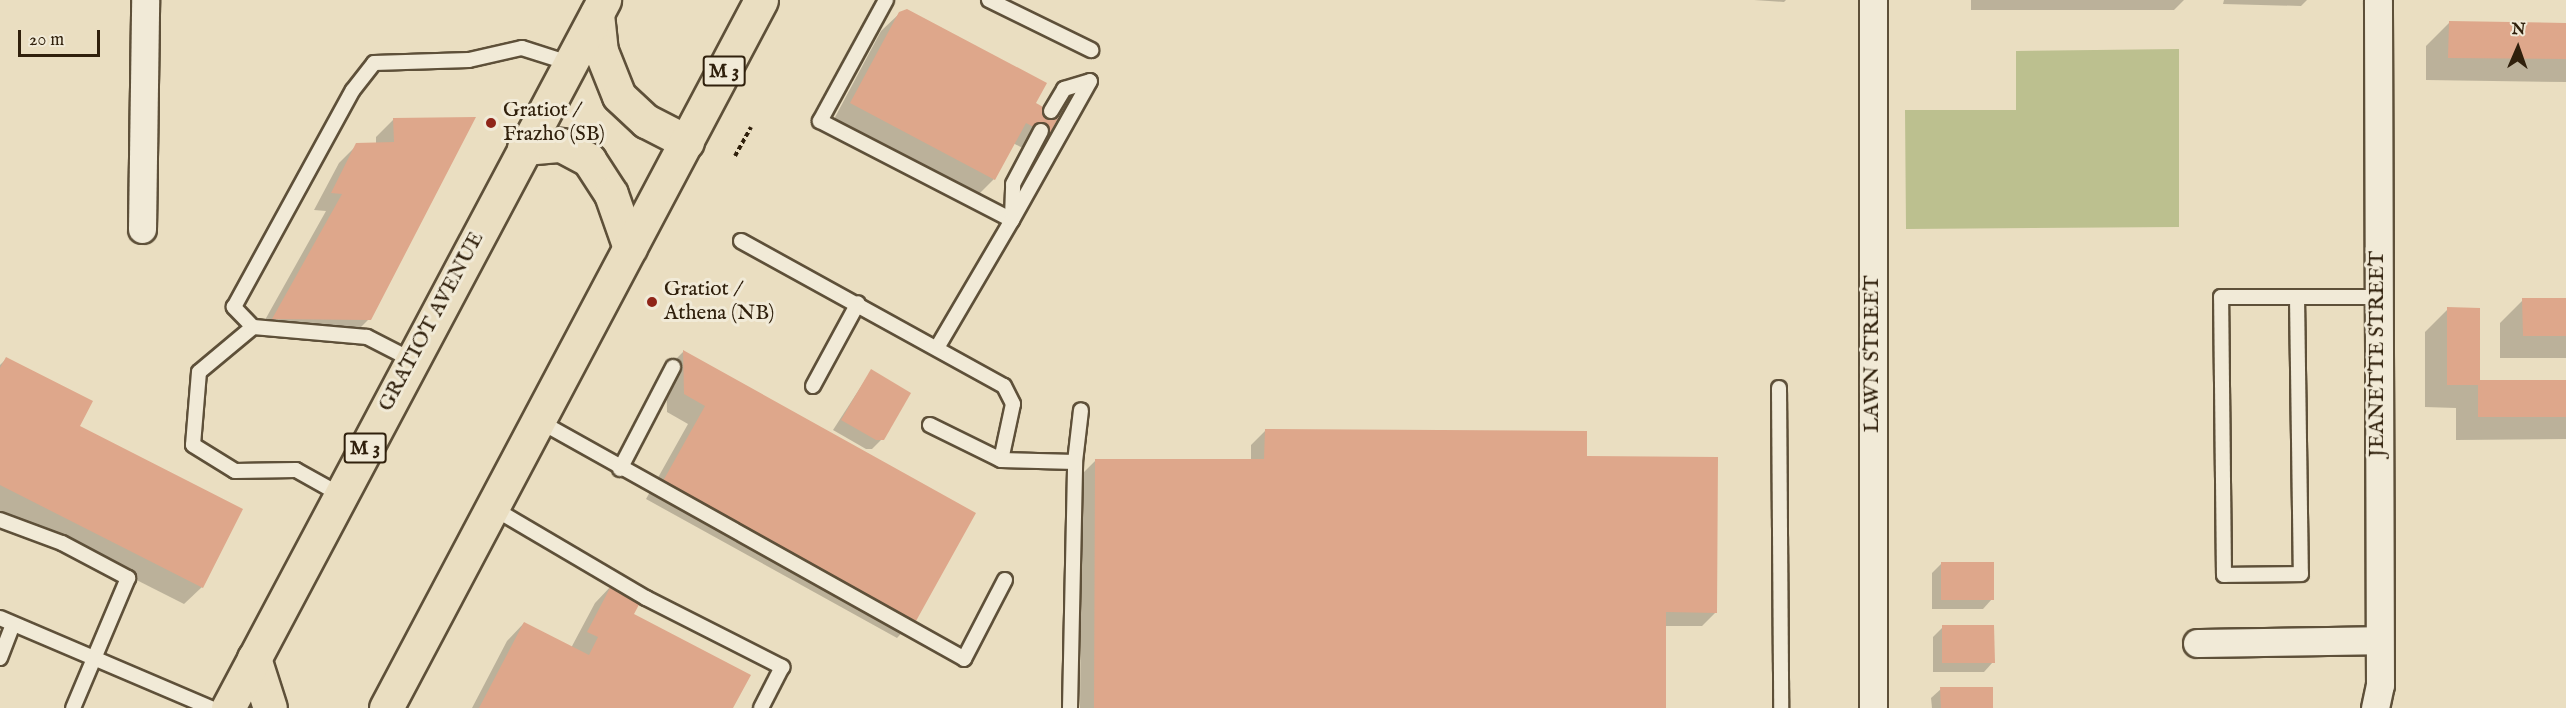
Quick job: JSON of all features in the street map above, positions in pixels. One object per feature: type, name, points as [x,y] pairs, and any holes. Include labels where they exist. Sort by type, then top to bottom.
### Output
[{"type":"main road","name":"M 3","points":[[386,708],[761,0]]},
{"type":"main road","points":[[600,7],[601,51],[619,96],[646,121],[687,142]]},
{"type":"main road","name":"GRATIOT AVENUE","points":[[228,708],[600,7]]},
{"type":"main road","points":[[525,148],[561,145],[589,160],[611,194],[630,248]]},
{"type":"main road","points":[[254,658],[270,708]]},
{"type":"street","points":[[142,229],[145,0]]},
{"type":"street","name":"LAWN STREET","points":[[1873,0],[1874,708]]},
{"type":"street","name":"JEANETTE STREET","points":[[2375,708],[2380,685],[2378,0]]},
{"type":"street","points":[[2197,644],[2379,640]]},
{"type":"lane","points":[[886,0],[820,121],[1012,220]]},
{"type":"lane","points":[[989,0],[1090,50]]},
{"type":"lane","points":[[412,360],[367,337],[253,327],[234,307],[352,90],[374,63],[469,60],[522,48],[569,63]]},
{"type":"lane","points":[[937,348],[1090,81],[1064,89],[1051,111]]},
{"type":"lane","points":[[1012,220],[1013,184],[1041,131]]},
{"type":"lane","points":[[741,241],[858,303],[1004,386],[1013,404],[1001,460]]},
{"type":"lane","points":[[2297,297],[2301,574],[2224,575],[2221,297],[2297,297],[2379,297]]},
{"type":"lane","points":[[813,386],[858,303]]},
{"type":"lane","points":[[253,327],[199,372],[194,445],[235,471],[296,470],[341,495]]},
{"type":"lane","points":[[620,469],[673,367]]},
{"type":"lane","points":[[1779,388],[1780,708]]},
{"type":"lane","points":[[1070,708],[1075,462],[1081,410]]},
{"type":"lane","points":[[539,421],[620,469],[964,659],[1005,580]]},
{"type":"lane","points":[[930,425],[1001,460],[1075,462]]},
{"type":"lane","points":[[493,508],[646,597],[782,667],[761,708]]},
{"type":"lane","points":[[0,520],[62,543],[128,578],[73,708]]},
{"type":"lane","points":[[0,658],[7,621],[211,708]]},
{"type":"path","points":[[735,156],[751,127]]},
{"type":"green space","points":[[2179,49],[2179,227],[1906,229],[1905,110],[2016,110],[2016,51]]},
{"type":"building","points":[[907,9],[1047,83],[1036,103],[1059,116],[1049,135],[1026,123],[995,180],[850,103],[899,12]]},
{"type":"building","points":[[2449,21],[2566,23],[2566,59],[2448,58]]},
{"type":"building","points":[[476,117],[371,320],[272,319],[342,194],[331,193],[356,143],[394,142],[393,118]]},
{"type":"building","points":[[2522,298],[2566,298],[2566,336],[2523,336]]},
{"type":"building","points":[[2447,307],[2480,308],[2480,380],[2566,380],[2566,417],[2478,417],[2478,385],[2447,385]]},
{"type":"building","points":[[683,350],[976,513],[916,621],[663,481],[705,406],[684,394]]},
{"type":"building","points":[[6,357],[93,401],[80,426],[243,509],[203,588],[0,485],[0,368]]},
{"type":"building","points":[[871,369],[911,393],[884,440],[876,440],[841,420]]},
{"type":"building","points":[[1265,429],[1587,431],[1587,456],[1718,457],[1717,613],[1666,612],[1666,708],[1094,708],[1095,459],[1264,459]]},
{"type":"building","points":[[1941,562],[1994,562],[1994,600],[1941,600]]},
{"type":"building","points":[[612,584],[642,599],[634,614],[751,675],[733,708],[479,708],[524,622],[589,655],[598,637],[587,632]]},
{"type":"building","points":[[1942,625],[1994,625],[1995,663],[1942,663]]},
{"type":"building","points":[[1940,687],[1993,687],[1993,708],[1941,708]]},
{"type":"place","name":"Gratiot / Frazho (SB)","points":[[491,123]]},
{"type":"place","name":"Gratiot / Athena (NB)","points":[[652,302]]}]
